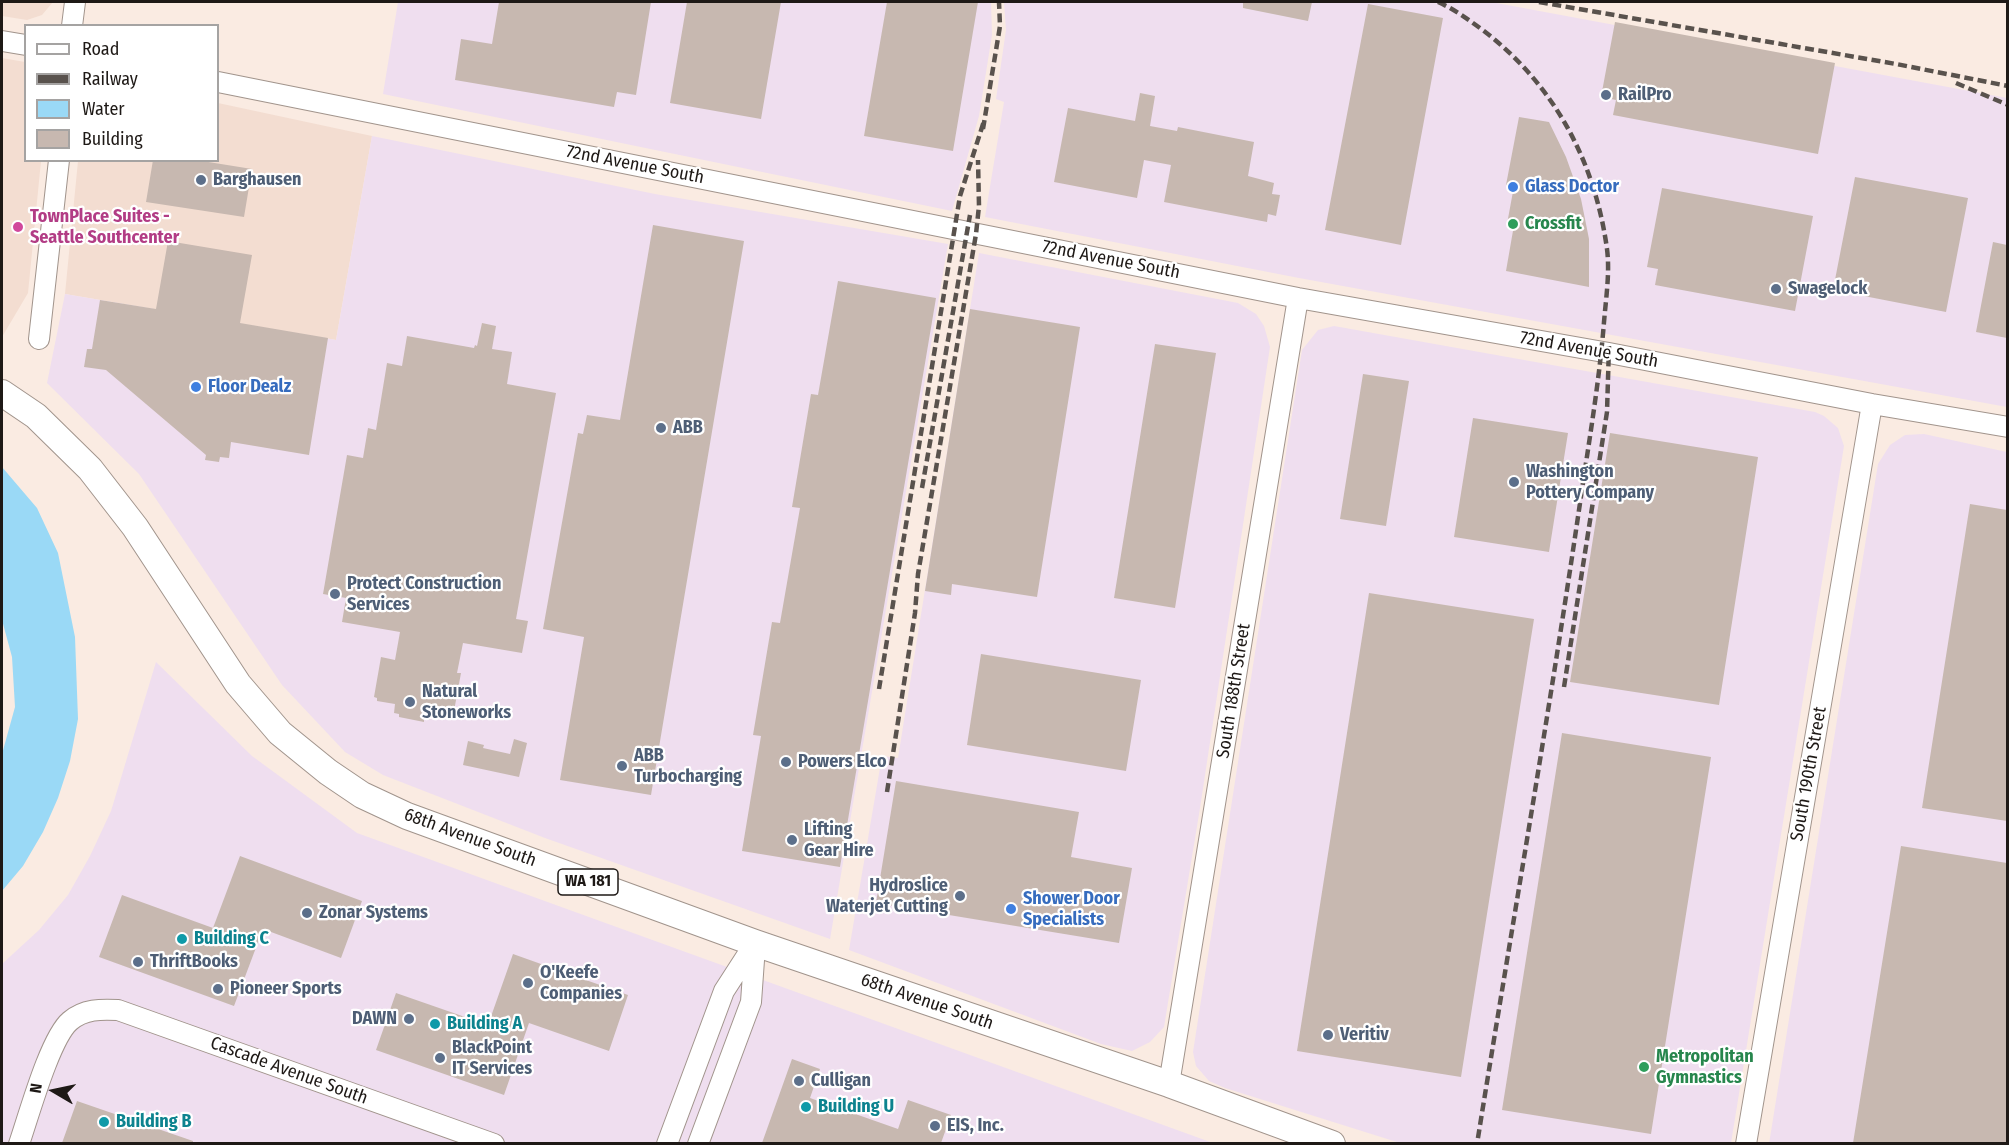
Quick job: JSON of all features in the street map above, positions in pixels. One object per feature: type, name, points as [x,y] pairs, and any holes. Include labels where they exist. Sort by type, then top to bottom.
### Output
[{"type":"main road","name":"68th Avenue South","points":[[2,393],[36,416],[90,469],[135,527],[238,684],[280,733],[328,772],[362,795],[407,816],[755,943],[1169,1084],[1332,1143]]},
{"type":"street","points":[[72,24],[75,2]]},
{"type":"street","points":[[2,41],[24,45]]},
{"type":"street","name":"72nd Avenue South","points":[[219,82],[1298,298],[2007,427]]},
{"type":"street","points":[[39,339],[59,162]]},
{"type":"street","name":"South 188th Street","points":[[1169,1084],[1298,298]]},
{"type":"street","name":"South 190th Street","points":[[1746,1143],[1872,404]]},
{"type":"street","points":[[667,1143],[724,991],[755,943]]},
{"type":"street","points":[[698,1143],[751,1002],[755,943]]},
{"type":"street","name":"Cascade Avenue South","points":[[19,1143],[57,1036],[70,1021],[81,1014],[98,1009],[118,1010],[494,1143]]},
{"type":"shaded area","points":[[2,2],[53,2],[42,15],[27,20],[2,16]]},
{"type":"shaded area","points":[[398,2],[991,2],[992,35],[979,116],[952,211],[383,94]]},
{"type":"shaded area","points":[[1004,2],[1491,2],[2007,98],[2007,407],[1299,278],[985,217],[1004,102],[996,99],[1006,30]]},
{"type":"shaded area","name":"TownPlace Suites - Seattle Southcenter","points":[[2,58],[24,62],[24,162],[41,162],[28,293],[2,337]]},
{"type":"shaded area","points":[[219,103],[372,136],[336,340],[65,294],[78,162],[219,162]]},
{"type":"shaded area","points":[[372,136],[655,194],[948,244],[830,939],[545,838],[383,775],[345,752],[282,685],[139,474],[47,383],[65,294],[336,340]]},
{"type":"shaded area","points":[[979,253],[1238,303],[1256,314],[1264,326],[1270,347],[1200,808],[1164,1027],[1150,1042],[1132,1051],[1101,1044],[849,950],[882,756],[898,758]]},
{"type":"shaded area","points":[[1334,326],[1815,412],[1824,416],[1838,428],[1844,446],[1731,1143],[1400,1143],[1225,1088],[1209,1081],[1196,1066],[1193,1052],[1302,350],[1318,330]]},
{"type":"shaded area","points":[[1924,434],[2007,452],[2007,1143],[1769,1144],[1878,464],[1890,445],[1905,435]]},
{"type":"shaded area","points":[[156,662],[252,756],[357,833],[1213,1143],[2,1144],[2,964],[39,930],[68,895],[90,856],[111,811]]},
{"type":"water","points":[[2,467],[37,508],[58,553],[75,637],[78,719],[70,761],[58,798],[43,832],[23,866],[2,891],[2,754],[15,707],[12,657],[2,620]]},
{"type":"building","points":[[499,2],[651,2],[636,95],[617,92],[614,107],[455,80],[461,39],[492,44]]},
{"type":"building","points":[[687,2],[781,2],[761,119],[670,103]]},
{"type":"building","points":[[887,2],[978,2],[953,151],[864,136]]},
{"type":"building","points":[[1243,2],[1312,2],[1308,21],[1243,8]]},
{"type":"building","points":[[1368,4],[1443,18],[1401,245],[1325,230]]},
{"type":"building","points":[[1615,22],[1835,63],[1818,154],[1613,115],[1616,100],[1601,97]]},
{"type":"building","points":[[1140,93],[1155,96],[1150,126],[1177,131],[1178,127],[1254,142],[1248,176],[1274,183],[1272,194],[1280,195],[1276,216],[1268,214],[1267,222],[1164,202],[1171,165],[1144,160],[1137,198],[1054,182],[1068,108],[1135,121]]},
{"type":"building","points":[[1519,117],[1549,122],[1566,157],[1581,199],[1589,239],[1589,287],[1506,271],[1514,225],[1507,224],[1514,186],[1506,185]]},
{"type":"building","points":[[153,162],[208,162],[252,169],[244,217],[146,202]]},
{"type":"building","points":[[1855,177],[1968,198],[1946,312],[1833,290]]},
{"type":"building","points":[[1662,188],[1813,216],[1795,311],[1655,285],[1658,269],[1647,267]]},
{"type":"building","points":[[653,225],[744,241],[651,795],[560,780],[584,637],[543,629],[578,433],[583,434],[587,415],[620,420]]},
{"type":"building","points":[[168,241],[252,255],[240,323],[328,338],[309,455],[231,442],[229,458],[220,457],[219,462],[205,460],[206,455],[106,370],[84,367],[87,349],[92,349],[100,300],[156,309]]},
{"type":"building","points":[[1993,242],[2007,245],[2007,338],[1976,332]]},
{"type":"building","points":[[838,281],[936,298],[840,867],[742,851],[761,736],[753,735],[772,622],[780,623],[800,508],[792,507],[811,394],[818,395]]},
{"type":"building","points":[[970,309],[1080,327],[1037,597],[952,584],[951,595],[925,591]]},
{"type":"building","points":[[482,323],[496,326],[492,349],[512,352],[507,384],[556,393],[516,619],[528,621],[522,653],[463,643],[457,673],[461,673],[454,711],[450,714],[432,711],[430,720],[424,719],[424,722],[399,717],[399,714],[394,713],[395,704],[377,701],[374,697],[381,657],[395,660],[400,632],[342,622],[346,598],[323,594],[347,455],[363,458],[368,428],[376,430],[387,363],[402,366],[407,336],[474,348],[475,345],[477,346]]},
{"type":"building","points":[[1155,344],[1216,353],[1175,608],[1114,598]]},
{"type":"building","points":[[1363,374],[1409,381],[1386,526],[1340,519]]},
{"type":"building","points":[[1473,418],[1568,433],[1549,552],[1454,537]]},
{"type":"building","points":[[1610,433],[1758,457],[1719,705],[1570,682]]},
{"type":"building","points":[[1970,504],[2007,510],[2007,821],[1922,808]]},
{"type":"building","points":[[1369,593],[1534,619],[1461,1077],[1297,1051]]},
{"type":"building","points":[[981,654],[1141,680],[1126,771],[967,745]]},
{"type":"building","points":[[1562,733],[1711,757],[1651,1134],[1502,1110]]},
{"type":"building","points":[[514,739],[527,743],[519,777],[463,765],[468,741],[484,745],[483,748],[510,754]]},
{"type":"building","points":[[896,781],[1079,812],[1071,857],[1132,868],[1119,943],[876,903]]},
{"type":"building","points":[[1901,846],[2007,863],[2007,1143],[1853,1143]]},
{"type":"building","name":"Building C","points":[[240,856],[362,901],[341,958],[263,929],[234,1006],[99,957],[122,895],[213,928]]},
{"type":"building","name":"Building A","points":[[513,954],[628,995],[609,1051],[529,1023],[504,1095],[376,1050],[396,993],[488,1025]]},
{"type":"building","name":"Building U","points":[[792,1059],[820,1069],[810,1098],[898,1129],[908,1100],[951,1115],[941,1143],[762,1143]]},
{"type":"building","name":"Building B","points":[[77,1101],[193,1141],[193,1143],[62,1143]]},
{"type":"railway","points":[[983,129],[1000,26],[999,2]]},
{"type":"railway","points":[[1438,2],[1456,11],[1509,52],[1551,101],[1567,127],[1593,185],[1608,258],[1602,346],[1590,439],[1477,1144]]},
{"type":"railway","points":[[1539,2],[1896,64],[2008,86]]},
{"type":"railway","points":[[1956,83],[2008,105]]},
{"type":"railway","points":[[879,689],[960,196],[984,121]]},
{"type":"railway","points":[[887,792],[915,613],[918,574],[976,234],[979,206],[978,160]]},
{"type":"railway","points":[[922,488],[970,215]]},
{"type":"railway","points":[[1564,687],[1607,412],[1609,346]]},
{"type":"place","name":"RailPro","points":[[1606,95]]},
{"type":"place","name":"Barghausen","points":[[201,180]]},
{"type":"place","name":"Glass Doctor","points":[[1513,187]]},
{"type":"place","name":"Crossfit","points":[[1513,224]]},
{"type":"place","name":"TownPlace Suites - Seattle Southcenter","points":[[18,227]]},
{"type":"place","name":"Swagelock","points":[[1776,289]]},
{"type":"place","name":"Floor Dealz","points":[[196,387]]},
{"type":"place","name":"ABB","points":[[661,428]]},
{"type":"place","name":"Washington Pottery Company","points":[[1514,482]]},
{"type":"place","name":"Protect Construction Services","points":[[335,594]]},
{"type":"place","name":"Natural Stoneworks","points":[[410,702]]},
{"type":"place","name":"Powers Elco","points":[[786,762]]},
{"type":"place","name":"ABB Turbocharging","points":[[622,766]]},
{"type":"place","name":"Lifting Gear Hire","points":[[792,840]]},
{"type":"place","name":"Hydroslice Waterjet Cutting","points":[[960,896]]},
{"type":"place","name":"Shower Door Specialists","points":[[1011,909]]},
{"type":"place","name":"Zonar Systems","points":[[307,913]]},
{"type":"place","name":"Building C","points":[[182,939]]},
{"type":"place","name":"ThriftBooks","points":[[138,962]]},
{"type":"place","name":"O'Keefe Companies","points":[[528,983]]},
{"type":"place","name":"Pioneer Sports","points":[[218,989]]},
{"type":"place","name":"DAWN","points":[[409,1019]]},
{"type":"place","name":"Building A","points":[[435,1024]]},
{"type":"place","name":"Veritiv","points":[[1328,1035]]},
{"type":"place","name":"BlackPoint IT Services","points":[[440,1058]]},
{"type":"place","name":"Metropolitan Gymnastics","points":[[1644,1067]]},
{"type":"place","name":"Culligan","points":[[799,1081]]},
{"type":"place","name":"Building U","points":[[806,1107]]},
{"type":"place","name":"Building B","points":[[104,1122]]},
{"type":"place","name":"EIS, Inc.","points":[[935,1126]]}]
